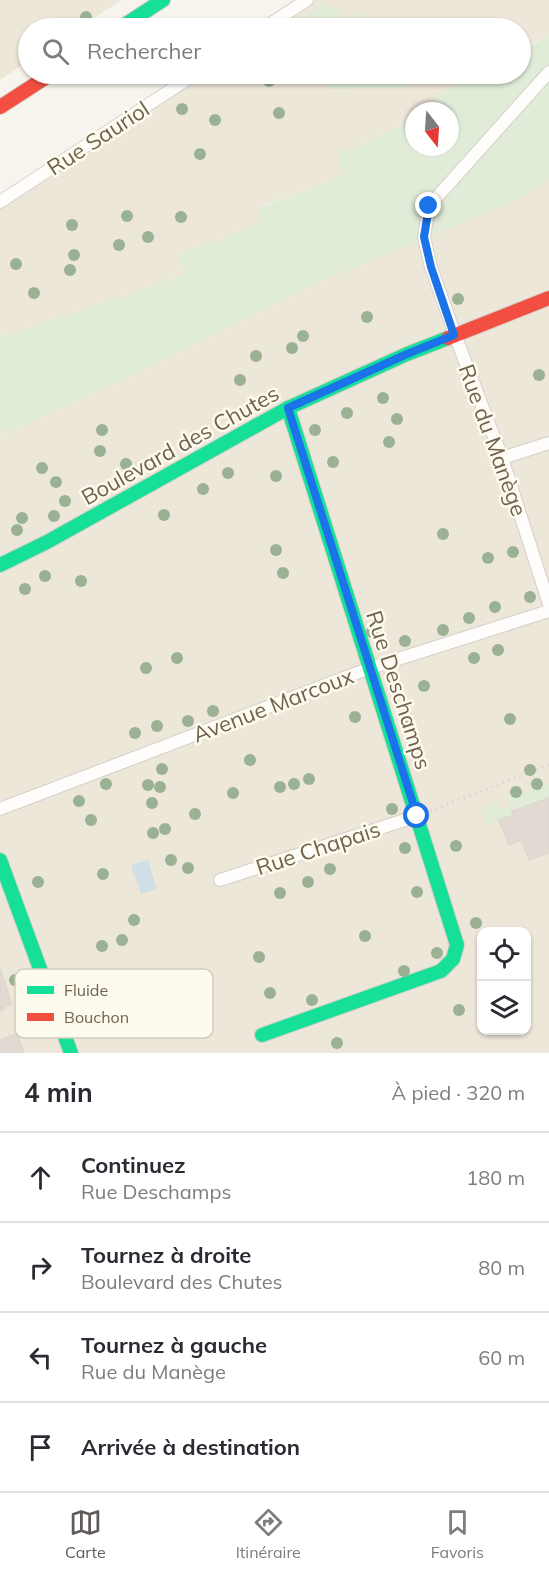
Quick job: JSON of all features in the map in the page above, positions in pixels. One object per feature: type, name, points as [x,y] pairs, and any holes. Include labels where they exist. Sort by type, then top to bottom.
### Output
[{"type":"street","points":[[135,18],[163,0]]},
{"type":"street","points":[[279,18],[307,0]]},
{"type":"street","name":"Rue du Manège","points":[[549,72],[429,206],[424,237],[431,267],[454,335],[502,458],[549,604]]},
{"type":"street","points":[[0,107],[36,84]]},
{"type":"street","name":"Rue Sauriol","points":[[0,202],[180,84]]},
{"type":"street","name":"Boulevard des Chutes","points":[[0,565],[47,542],[288,408],[407,354],[549,298]]},
{"type":"street","name":"Rue Deschamps","points":[[262,1035],[441,971],[453,959],[457,945],[288,408]]},
{"type":"street","points":[[502,458],[549,443]]},
{"type":"street","name":"Avenue Marcoux","points":[[0,809],[370,668],[549,611]]},
{"type":"street","name":"Rue Chapais","points":[[220,880],[417,816]]},
{"type":"street","points":[[0,860],[40,969]]},
{"type":"street","points":[[65,1038],[71,1053]]},
{"type":"path","points":[[417,816],[549,765]]},
{"type":"shaded area","points":[[0,0],[122,0],[94,18],[18,18],[18,68],[0,80]]},
{"type":"shaded area","points":[[307,0],[549,0],[549,36],[531,44],[531,18],[279,18]]},
{"type":"shaded area","points":[[180,84],[456,84],[431,102],[405,102],[405,120],[339,154],[342,176],[259,207],[262,223],[178,255],[185,274],[0,338],[0,202]]},
{"type":"shaded area","points":[[549,178],[549,1053],[0,1053],[0,435],[108,387],[308,287],[527,195]]},
{"type":"shaded area","points":[[148,860],[157,889],[141,894],[131,865]]},
{"type":"green space","points":[[325,2],[345,18],[305,18]]},
{"type":"green space","points":[[358,11],[363,18],[352,18]]},
{"type":"green space","points":[[549,36],[549,178],[528,195],[308,287],[108,387],[0,435],[0,338],[185,274],[178,255],[262,223],[258,208],[342,176],[339,154],[405,120],[405,156],[459,156],[459,102],[431,102],[456,84],[531,84],[531,45]]},
{"type":"green space","points":[[327,84],[408,84],[402,88],[329,89]]},
{"type":"green space","points":[[549,783],[549,798],[512,811],[513,815],[487,825],[481,809],[498,803],[502,810],[510,806],[507,799]]},
{"type":"building","points":[[549,798],[549,853],[529,860],[512,811]]},
{"type":"building","points":[[513,815],[522,840],[509,845],[499,820]]},
{"type":"building","points":[[0,968],[12,1004],[3,1007],[4,1009],[0,1011]]},
{"type":"building","points":[[15,1035],[24,1053],[0,1053],[0,1040]]},
{"type":"traffic: fast","points":[[135,18],[163,0]]},
{"type":"traffic: fast","points":[[0,565],[47,542],[288,408],[448,338]]},
{"type":"traffic: fast","points":[[262,1035],[441,971],[453,959],[457,945],[288,408]]},
{"type":"traffic: fast","points":[[0,860],[40,969]]},
{"type":"traffic: fast","points":[[65,1038],[71,1053]]},
{"type":"traffic: jam","points":[[0,107],[36,84]]},
{"type":"traffic: jam","points":[[448,338],[549,298]]},
{"type":"route","points":[[417,816],[288,408],[454,335],[431,267],[424,237],[429,206]]}]
